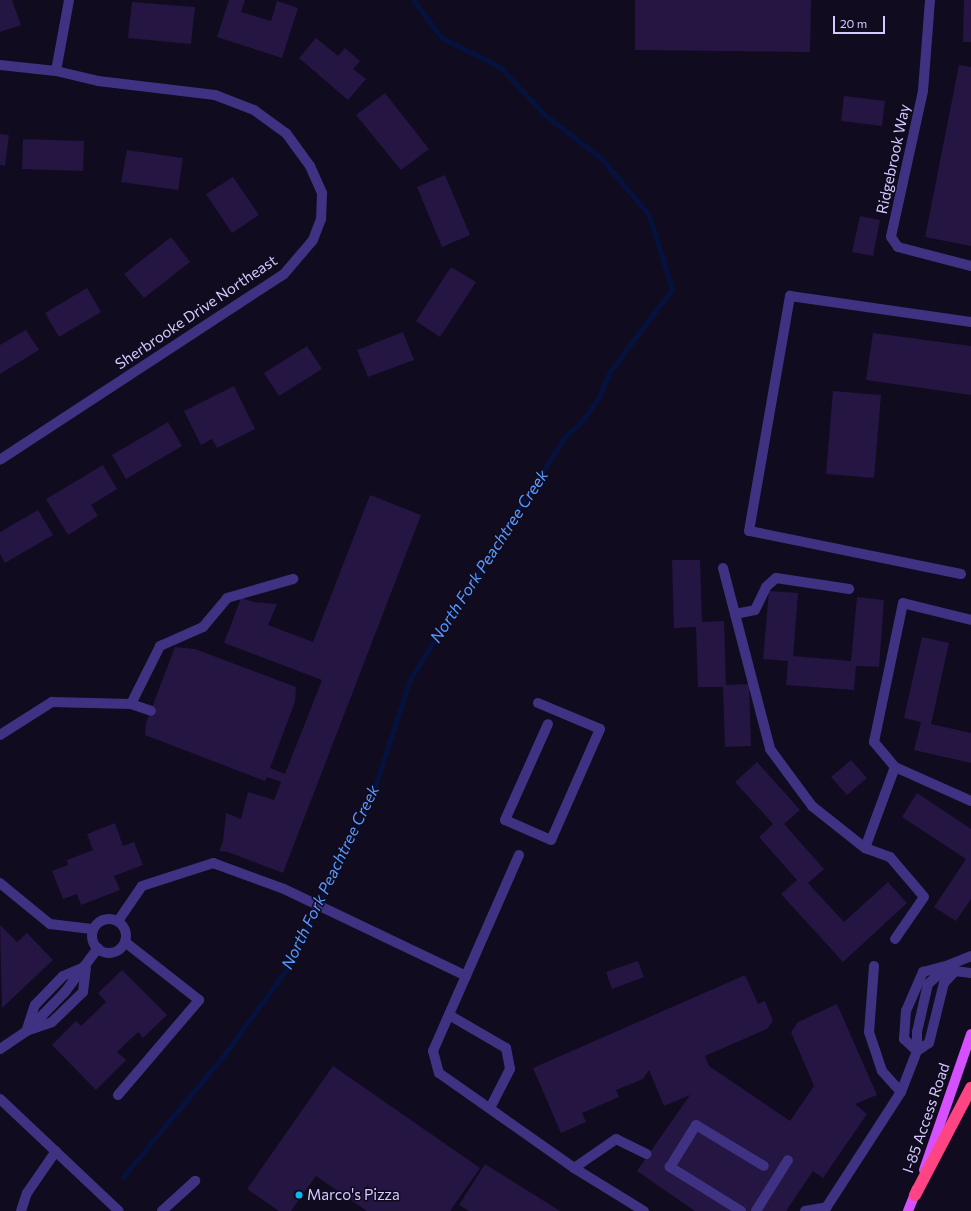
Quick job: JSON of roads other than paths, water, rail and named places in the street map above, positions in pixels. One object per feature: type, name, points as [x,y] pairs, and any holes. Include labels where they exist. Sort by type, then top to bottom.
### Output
[{"type":"highway","points":[[915,1195],[971,1088]]},
{"type":"main road","name":"I-85 Access Road","points":[[908,1211],[915,1195],[971,1034]]},
{"type":"street","points":[[56,71],[69,0]]},
{"type":"street","name":"Ridgebrook Way","points":[[930,0],[923,91],[891,237],[898,247],[971,266]]},
{"type":"street","name":"Sherbrooke Drive Northeast","points":[[0,65],[56,71],[98,81],[215,96],[254,110],[286,133],[310,166],[322,193],[321,219],[313,240],[284,274],[0,460]]},
{"type":"street","points":[[961,574],[749,531],[790,296],[971,322]]},
{"type":"street","points":[[723,568],[770,749],[812,806],[865,848],[890,857],[924,897],[894,939]]},
{"type":"street","points":[[735,614],[755,610],[766,587],[776,578],[849,589]]},
{"type":"street","points":[[131,704],[160,646],[203,626],[227,598],[293,579]]},
{"type":"street","points":[[971,620],[903,603],[874,742],[895,768],[971,801]]},
{"type":"street","points":[[0,734],[52,702],[131,704],[150,711]]},
{"type":"street","points":[[538,703],[600,729],[551,840],[505,820],[548,724]]},
{"type":"street","points":[[865,848],[895,768]]},
{"type":"street","points":[[519,855],[450,1015],[433,1050],[439,1073],[574,1168],[644,1211]]},
{"type":"street","points":[[118,921],[142,886],[213,863],[284,889],[466,976]]},
{"type":"street","points":[[0,883],[50,924],[92,929]]},
{"type":"street","points":[[102,920],[118,921],[125,930],[125,942],[112,952],[98,948],[92,939],[92,929],[102,920]]},
{"type":"street","points":[[118,1095],[199,1000],[125,942]]},
{"type":"street","points":[[0,1049],[27,1031],[72,985],[98,948]]},
{"type":"street","points":[[917,1051],[904,1039],[906,1011],[923,972],[949,965],[971,956]]},
{"type":"street","points":[[805,1211],[826,1209],[901,1092],[917,1051],[917,1032],[928,984],[949,965]]},
{"type":"street","points":[[874,966],[869,1032],[882,1071],[901,1092]]},
{"type":"street","points":[[917,1051],[929,1043],[934,1017],[944,983],[955,971],[971,973]]},
{"type":"street","points":[[906,1011],[921,1012],[934,1017]]},
{"type":"street","points":[[450,1015],[506,1048],[510,1069],[490,1108]]},
{"type":"street","points":[[0,1098],[119,1211]]},
{"type":"street","points":[[741,1211],[670,1167],[696,1126],[764,1166]]},
{"type":"street","points":[[574,1168],[616,1139],[647,1154]]},
{"type":"street","points":[[21,1211],[27,1193],[56,1151]]},
{"type":"street","points":[[756,1211],[788,1160]]},
{"type":"street","points":[[162,1211],[195,1181]]},
{"type":"waterway","name":"North Fork Peachtree Creek","points":[[123,1177],[224,1055],[286,970],[371,799],[410,679],[565,437],[584,419],[599,397],[609,373],[672,289],[649,215],[601,158],[546,116],[500,67],[442,38],[413,0]]},
{"type":"place","name":"Marco's Pizza","points":[[299,1195]]}]
